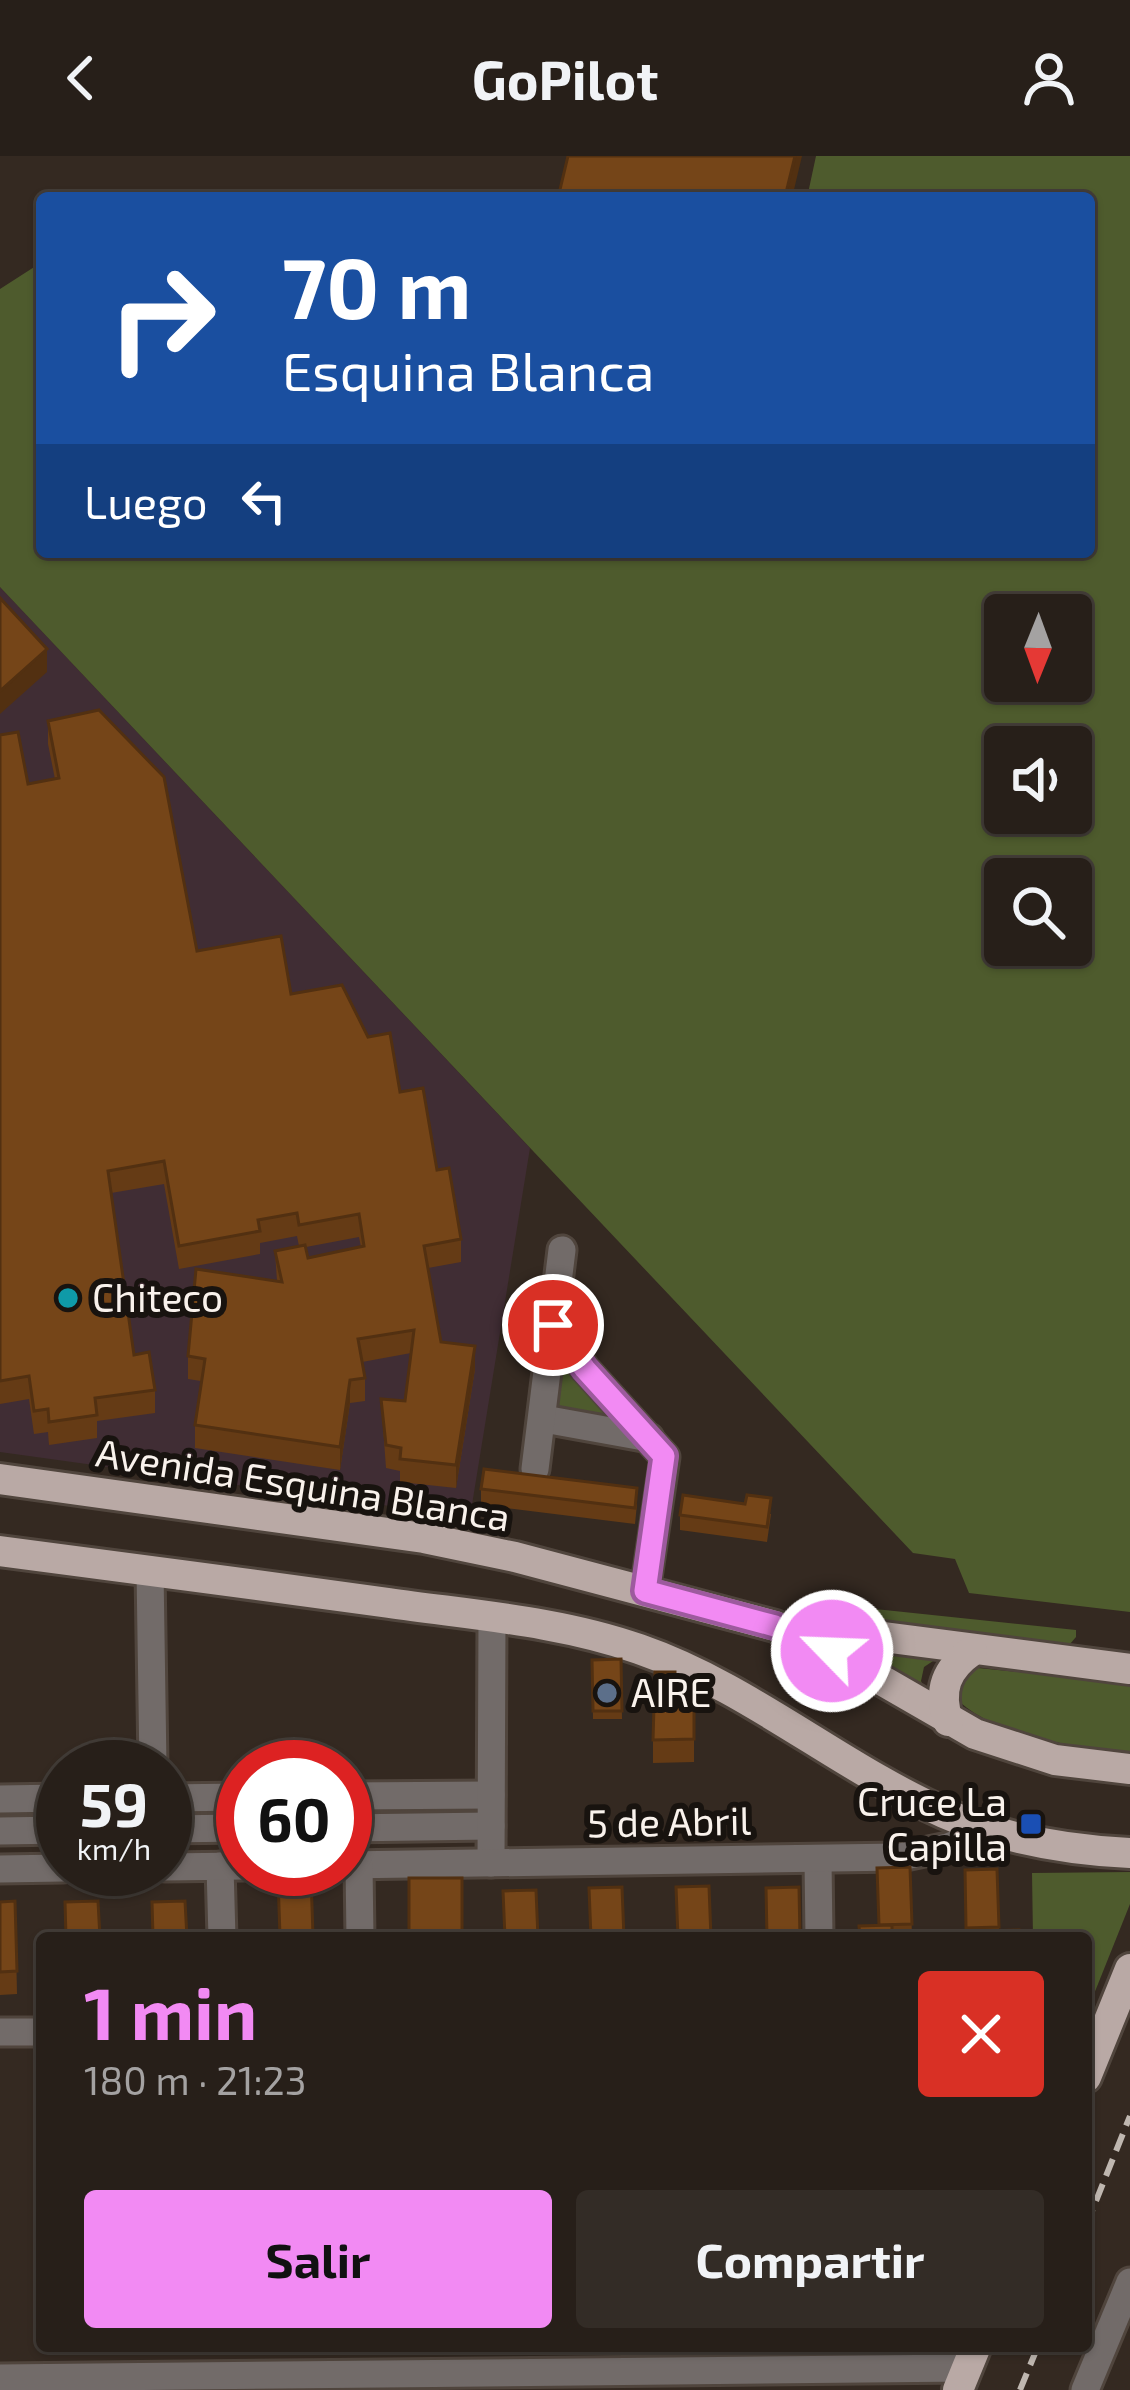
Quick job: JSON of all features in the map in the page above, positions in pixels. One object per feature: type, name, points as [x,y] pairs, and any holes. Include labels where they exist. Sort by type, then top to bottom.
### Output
[{"type":"main road","name":"Avenida Esquina Blanca","points":[[0,1479],[424,1538],[645,1591],[775,1626],[832,1651],[948,1721],[1029,1754],[1130,1769]]},
{"type":"main road","points":[[0,1551],[491,1618],[613,1640],[718,1684],[918,1800],[989,1830],[1071,1848],[1130,1853]]},
{"type":"main road","points":[[775,1626],[831,1629],[1130,1669]]},
{"type":"main road","points":[[948,1721],[945,1679],[973,1651]]},
{"type":"main road","points":[[1092,2062],[1130,1969]]},
{"type":"street","points":[[535,1468],[562,1250]]},
{"type":"street","points":[[553,1325],[585,1369],[664,1456],[645,1591]]},
{"type":"street","points":[[544,1418],[649,1438]]},
{"type":"street","points":[[150,1570],[153,1740]]},
{"type":"street","points":[[490,1863],[491,1618]]},
{"type":"street","points":[[372,1796],[491,1795]]},
{"type":"street","points":[[0,1799],[36,1798]]},
{"type":"street","points":[[372,1828],[490,1826]]},
{"type":"street","points":[[0,1831],[36,1830]]},
{"type":"street","name":"5 de Abril","points":[[372,1865],[912,1855],[968,1841],[989,1830]]},
{"type":"street","points":[[818,1859],[819,1932]]},
{"type":"street","points":[[0,1869],[36,1868]]},
{"type":"street","points":[[223,1932],[228,1896]]},
{"type":"street","points":[[355,1896],[359,1932]]},
{"type":"street","points":[[0,2032],[36,2032]]},
{"type":"street","points":[[1085,2390],[1130,2282]]},
{"type":"street","points":[[77,2352],[77,2377]]},
{"type":"street","points":[[227,2352],[227,2375]]},
{"type":"street","points":[[0,2378],[162,2383],[363,2360],[499,2381],[688,2380],[967,2368]]},
{"type":"shaded area","points":[[0,587],[530,1148],[470,1517],[0,1452]]},
{"type":"green space","points":[[816,156],[1130,156],[1130,1612],[969,1593],[955,1559],[913,1553],[0,587],[0,289],[36,266],[36,558],[1095,558],[1095,192],[808,192]]},
{"type":"green space","points":[[557,1346],[628,1425],[553,1411]]},
{"type":"green space","points":[[837,1605],[1076,1630],[1076,1637],[1063,1652],[819,1625],[817,1610]]},
{"type":"green space","points":[[855,1644],[939,1657],[924,1667],[921,1681],[926,1693],[851,1651]]},
{"type":"green space","points":[[978,1668],[1130,1683],[1130,1752],[1036,1738],[990,1722],[952,1695],[964,1672]]},
{"type":"green space","points":[[1130,1872],[1130,1904],[1092,1999],[1092,1932],[1033,1932],[1032,1873]]},
{"type":"building","points":[[568,156],[795,156],[786,192],[559,192]]},
{"type":"building","points":[[0,598],[47,649],[0,691]]},
{"type":"building","points":[[99,710],[164,777],[197,951],[281,936],[291,994],[342,985],[368,1037],[390,1033],[400,1092],[423,1088],[437,1170],[449,1168],[461,1239],[424,1246],[441,1342],[475,1346],[456,1465],[400,1459],[401,1448],[386,1445],[381,1399],[405,1401],[414,1330],[358,1339],[365,1378],[350,1380],[340,1447],[195,1425],[205,1359],[188,1356],[196,1269],[282,1282],[275,1251],[305,1245],[308,1258],[364,1246],[359,1214],[299,1225],[297,1213],[258,1220],[260,1231],[179,1246],[164,1161],[108,1171],[134,1355],[149,1352],[155,1390],[95,1398],[97,1415],[49,1422],[48,1409],[34,1411],[29,1376],[0,1381],[0,735],[18,732],[28,784],[59,778],[48,721]]},
{"type":"building","points":[[484,1469],[637,1488],[635,1508],[481,1489]]},
{"type":"building","points":[[683,1495],[745,1504],[747,1495],[771,1498],[767,1527],[680,1515]]},
{"type":"building","name":"AIRE","points":[[621,1659],[622,1711],[593,1711],[592,1660]]},
{"type":"building","points":[[655,1672],[675,1672],[675,1681],[694,1680],[694,1739],[653,1740]]},
{"type":"building","points":[[910,1867],[912,1924],[879,1925],[877,1868]]},
{"type":"building","points":[[997,1869],[999,1927],[966,1928],[965,1870]]},
{"type":"building","points":[[409,1878],[462,1878],[462,1932],[409,1932]]},
{"type":"building","points":[[709,1886],[711,1932],[678,1932],[676,1887]]},
{"type":"building","points":[[622,1887],[624,1932],[591,1932],[589,1888]]},
{"type":"building","points":[[799,1887],[800,1932],[767,1932],[766,1888]]},
{"type":"building","points":[[536,1890],[538,1932],[505,1932],[503,1891]]},
{"type":"building","points":[[279,1896],[312,1896],[313,1932],[280,1932]]},
{"type":"building","points":[[15,1901],[17,1971],[0,1972],[0,1902]]},
{"type":"building","points":[[98,1901],[100,1932],[66,1932],[65,1902]]},
{"type":"building","points":[[185,1901],[187,1932],[153,1932],[152,1902]]},
{"type":"building","points":[[892,1925],[892,1932],[860,1932],[859,1926]]},
{"type":"railway","points":[[1092,2211],[1130,2116]]},
{"type":"railway","points":[[1020,2390],[1036,2352]]},
{"type":"place","name":"Chiteco","points":[[68,1298]]},
{"type":"place","name":"AIRE","points":[[607,1693]]},
{"type":"place","name":"Cruce La Capilla","points":[[1031,1824]]},
{"type":"route","points":[[553,1325],[585,1369],[664,1456],[645,1591],[775,1626],[832,1651]]}]
